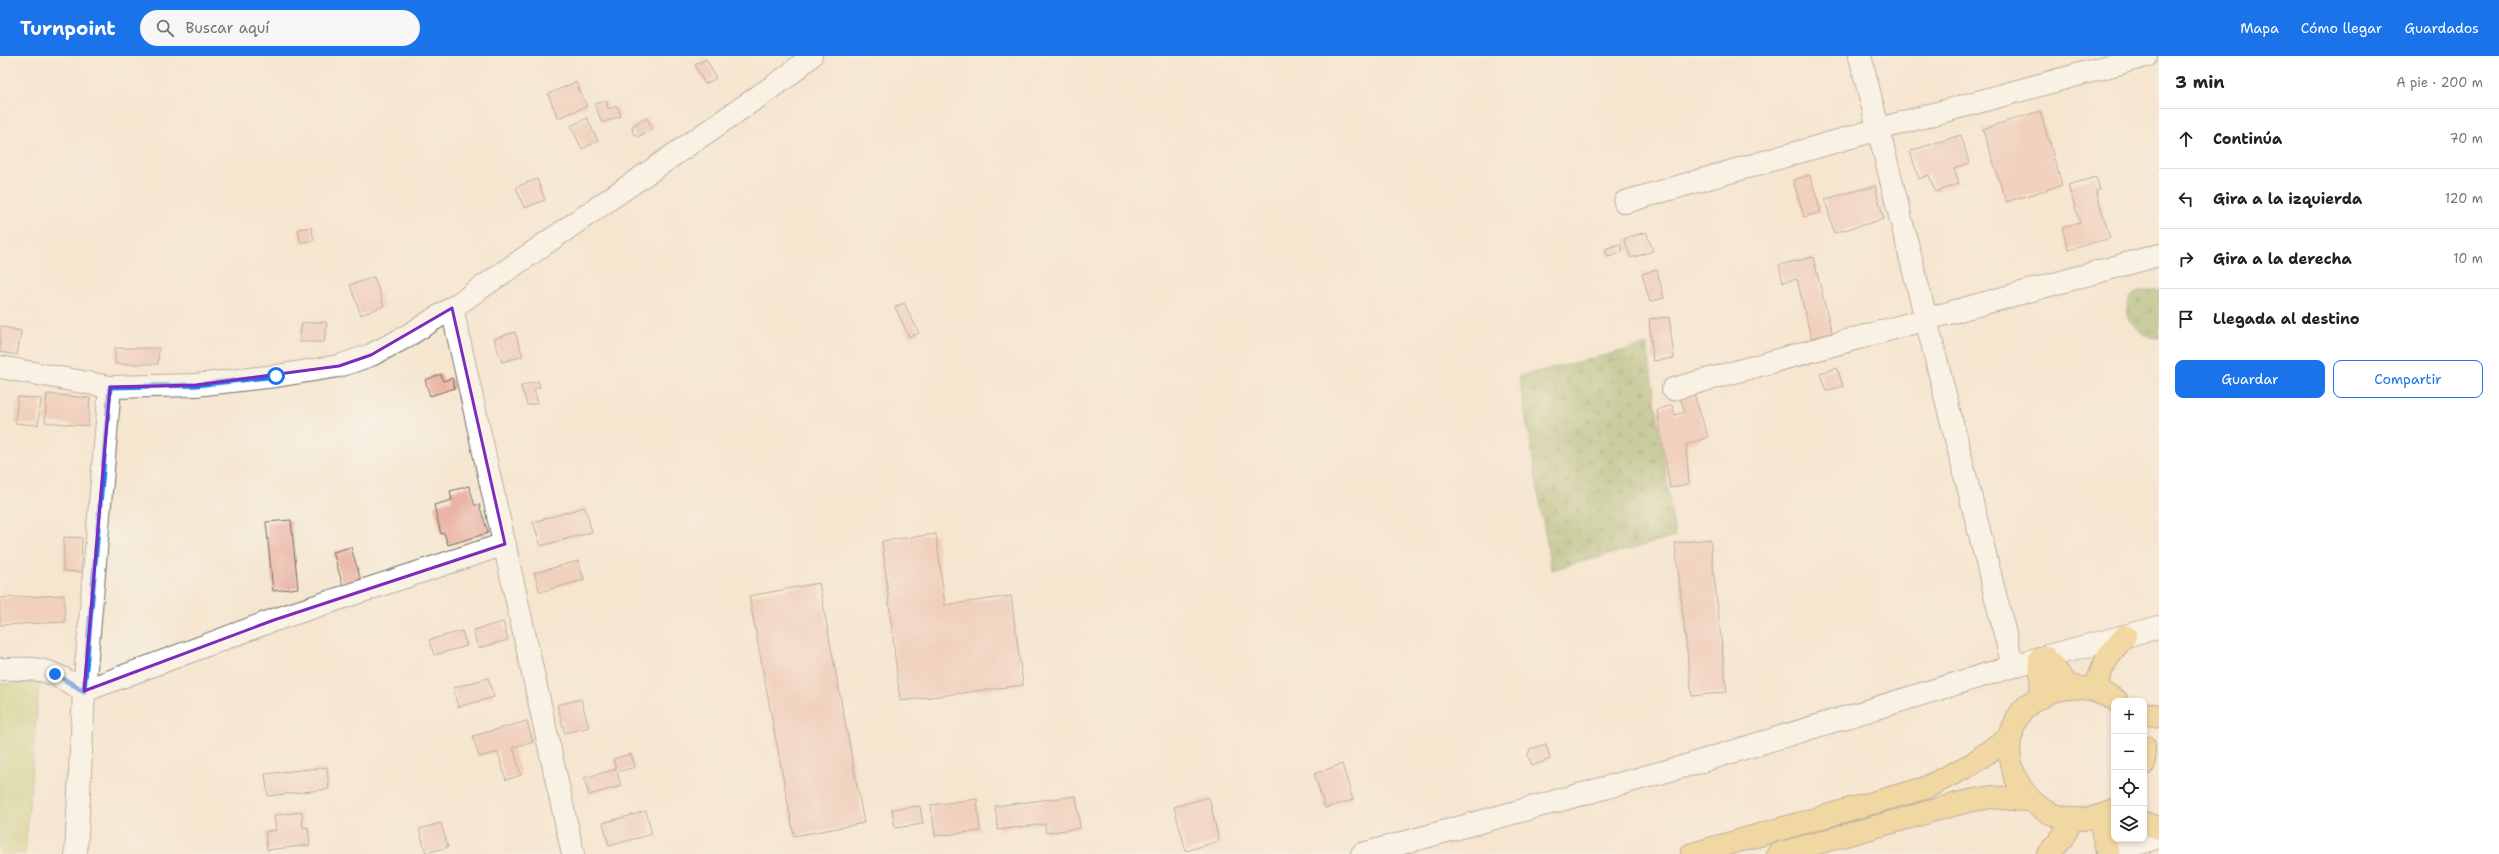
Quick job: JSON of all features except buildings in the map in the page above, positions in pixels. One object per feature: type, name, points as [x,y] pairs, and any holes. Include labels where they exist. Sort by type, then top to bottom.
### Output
[{"type":"highway","points":[[2096,690],[2100,670],[2109,654],[2125,636]]},
{"type":"highway","points":[[2043,657],[2070,688]]},
{"type":"highway","points":[[2042,697],[2043,657]]},
{"type":"highway","points":[[2108,854],[2106,815],[2070,823],[2044,815],[2025,800],[2015,785],[2010,768],[2009,751],[2012,734],[2025,711],[2042,697],[2070,688],[2096,690],[2111,698]]},
{"type":"highway","points":[[2147,714],[2159,716]]},
{"type":"highway","points":[[1692,854],[1925,788],[1972,764],[2012,734]]},
{"type":"highway","points":[[2147,775],[2159,769]]},
{"type":"highway","points":[[1778,854],[1964,802],[1991,797],[2025,800]]},
{"type":"highway","points":[[2048,854],[2062,838],[2070,823]]},
{"type":"highway","points":[[2147,824],[2159,828]]},
{"type":"street","points":[[0,367],[110,387],[196,385],[276,376],[339,366],[371,355],[404,338],[452,308],[788,76],[811,56]]},
{"type":"street","points":[[1860,56],[2013,666]]},
{"type":"street","points":[[1625,202],[1879,129],[2146,56]]},
{"type":"street","points":[[1673,389],[2159,255]]},
{"type":"street","points":[[452,308],[573,854]]},
{"type":"street","points":[[76,854],[84,691],[110,387]]},
{"type":"street","points":[[84,691],[274,620],[505,544]]},
{"type":"street","points":[[1362,854],[1689,765],[2043,657],[2159,627]]},
{"type":"street","points":[[0,669],[38,668],[61,676],[84,691]]},
{"type":"street","points":[[2108,854],[2159,837]]},
{"type":"highlighted area","points":[[452,308],[505,544],[274,620],[84,691],[110,387],[196,385],[339,366],[371,355]]},
{"type":"green space","points":[[2159,290],[2159,338],[2149,337],[2134,327],[2130,319],[2128,304],[2131,297],[2139,291]]},
{"type":"green space","points":[[1647,345],[1675,537],[1551,570],[1519,376]]},
{"type":"green space","points":[[39,683],[25,854],[0,854],[0,684]]},
{"type":"route","points":[[55,674],[61,676],[84,691],[110,387],[196,385],[276,376]]}]
